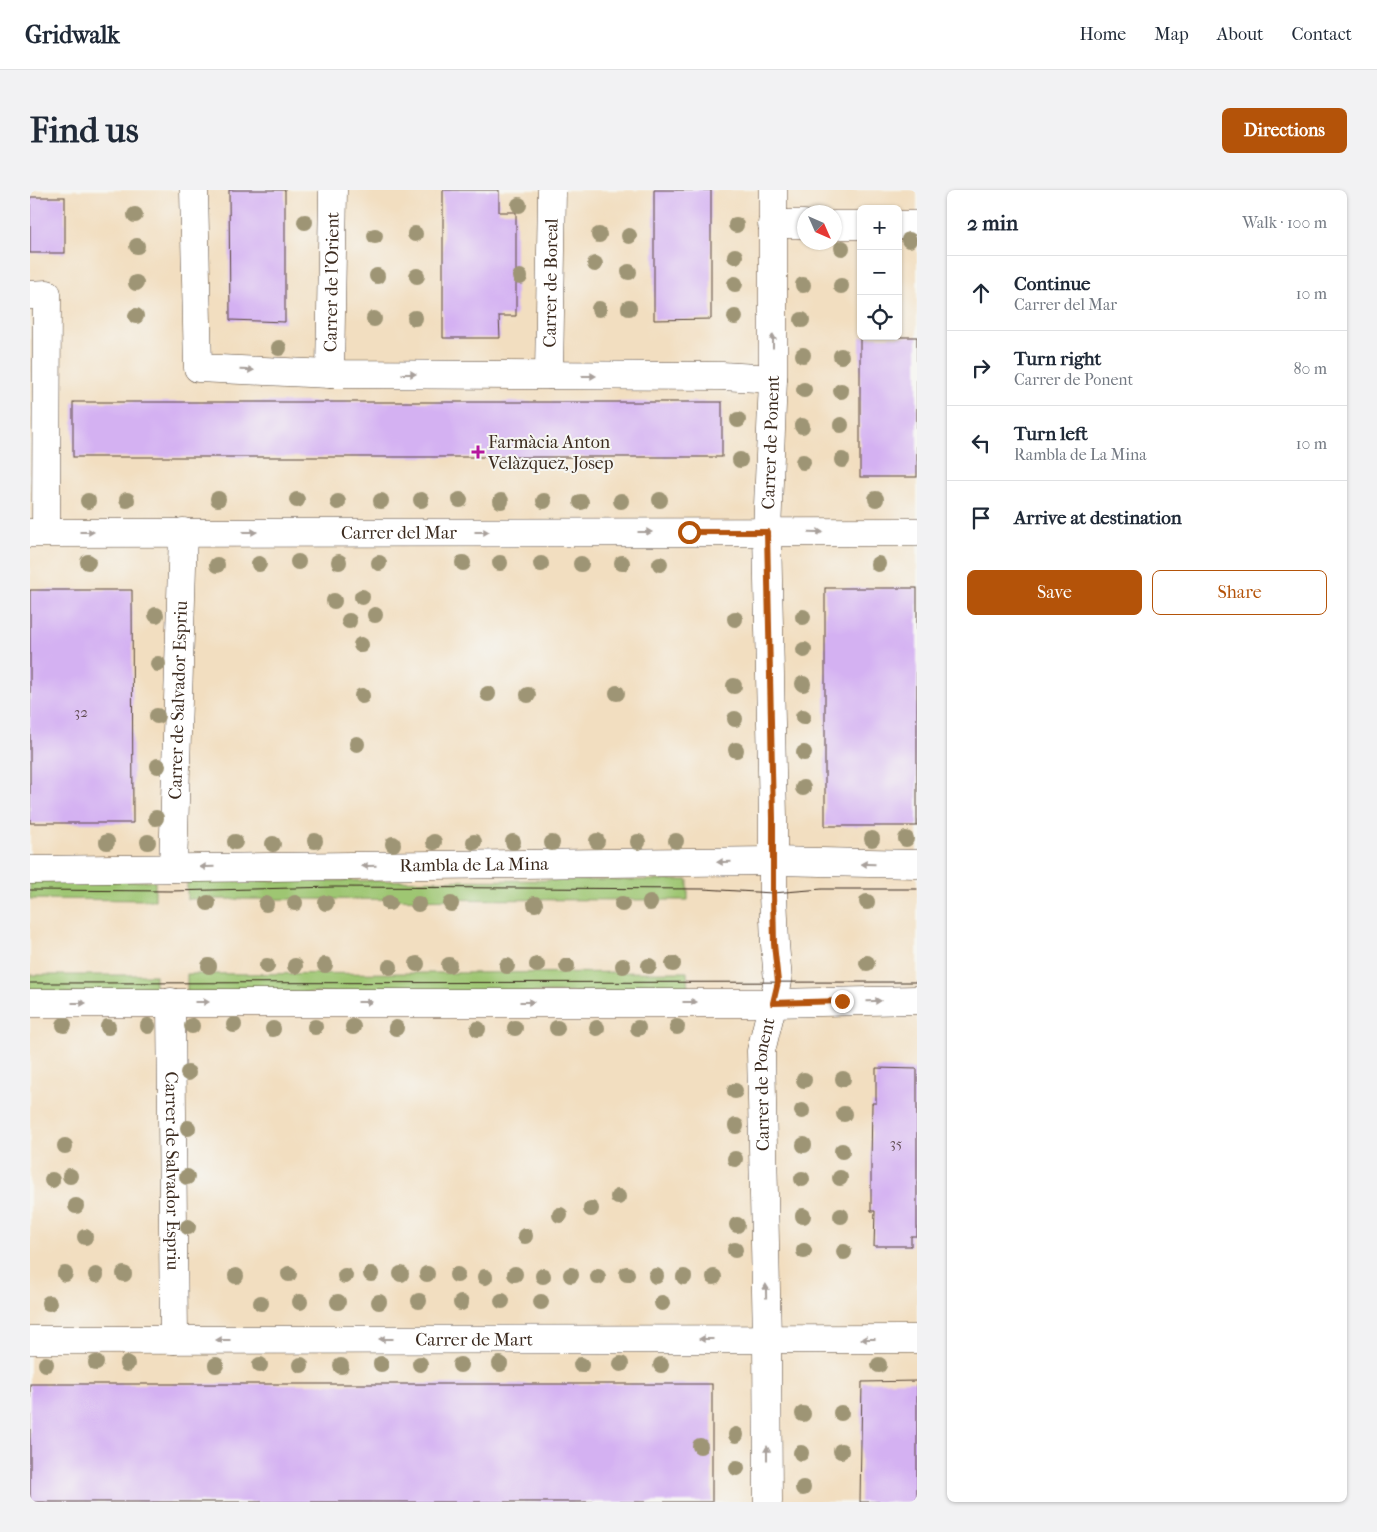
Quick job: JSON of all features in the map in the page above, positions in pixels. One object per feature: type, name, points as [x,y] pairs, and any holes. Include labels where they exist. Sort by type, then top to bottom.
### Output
[{"type":"street","points":[[194,190],[198,368],[330,374],[722,376],[773,379]]},
{"type":"street","name":"Carrer de l'Orient","points":[[330,374],[333,190]]},
{"type":"street","name":"Carrer de Boreal","points":[[549,375],[552,190]]},
{"type":"street","name":"Carrer de Ponent","points":[[768,1502],[767,1339],[761,1051],[778,982],[774,944],[767,532],[773,379],[772,190]]},
{"type":"street","points":[[772,224],[797,224]]},
{"type":"street","points":[[842,224],[857,225]]},
{"type":"street","points":[[902,225],[917,225]]},
{"type":"street","points":[[38,295],[38,533]]},
{"type":"street","name":"Carrer de Salvador Espriu","points":[[173,868],[183,532]]},
{"type":"street","name":"Carrer del Mar","points":[[38,533],[917,532]]},
{"type":"street","name":"Rambla de La Mina","points":[[30,870],[773,861],[917,864]]},
{"type":"street","points":[[30,1003],[773,1003],[917,1000]]},
{"type":"street","name":"Carrer de Salvador Espriu","points":[[170,1002],[174,1340]]},
{"type":"street","name":"Carrer de Mart","points":[[30,1340],[917,1339]]},
{"type":"green space","points":[[688,880],[688,900],[187,899],[187,881]]},
{"type":"green space","points":[[30,881],[155,881],[155,900],[30,899]]},
{"type":"green space","points":[[687,972],[688,992],[187,993],[187,974]]},
{"type":"green space","points":[[30,975],[155,975],[155,994],[30,994]]},
{"type":"building","points":[[229,190],[285,190],[285,322],[230,320]]},
{"type":"building","points":[[443,190],[499,190],[499,212],[516,212],[516,316],[499,316],[500,338],[443,338]]},
{"type":"building","points":[[654,190],[711,190],[711,319],[654,320]]},
{"type":"building","points":[[30,197],[65,197],[65,253],[30,253]]},
{"type":"building","points":[[902,337],[917,337],[917,477],[860,477],[860,340],[902,340]]},
{"type":"building","points":[[73,402],[722,402],[722,457],[73,457]]},
{"type":"building","points":[[825,588],[917,588],[917,826],[825,826]]},
{"type":"building","points":[[30,590],[132,590],[133,823],[30,823]]},
{"type":"building","points":[[876,1068],[917,1069],[917,1236],[911,1236],[911,1246],[874,1246],[875,1211],[871,1211],[871,1163],[872,1103],[876,1103]]},
{"type":"building","points":[[917,1381],[917,1502],[860,1502],[862,1382]]},
{"type":"building","points":[[30,1384],[712,1384],[712,1502],[30,1502]]},
{"type":"tram line","points":[[30,890],[171,891],[334,887],[703,889],[773,893],[822,889],[917,889]]},
{"type":"tram line","points":[[30,983],[917,982]]},
{"type":"place","name":"Farmàcia Anton Velàzquez, Josep","points":[[478,452]]},
{"type":"route","points":[[689,532],[767,532],[774,944],[778,982],[773,1003],[842,1001]]}]
